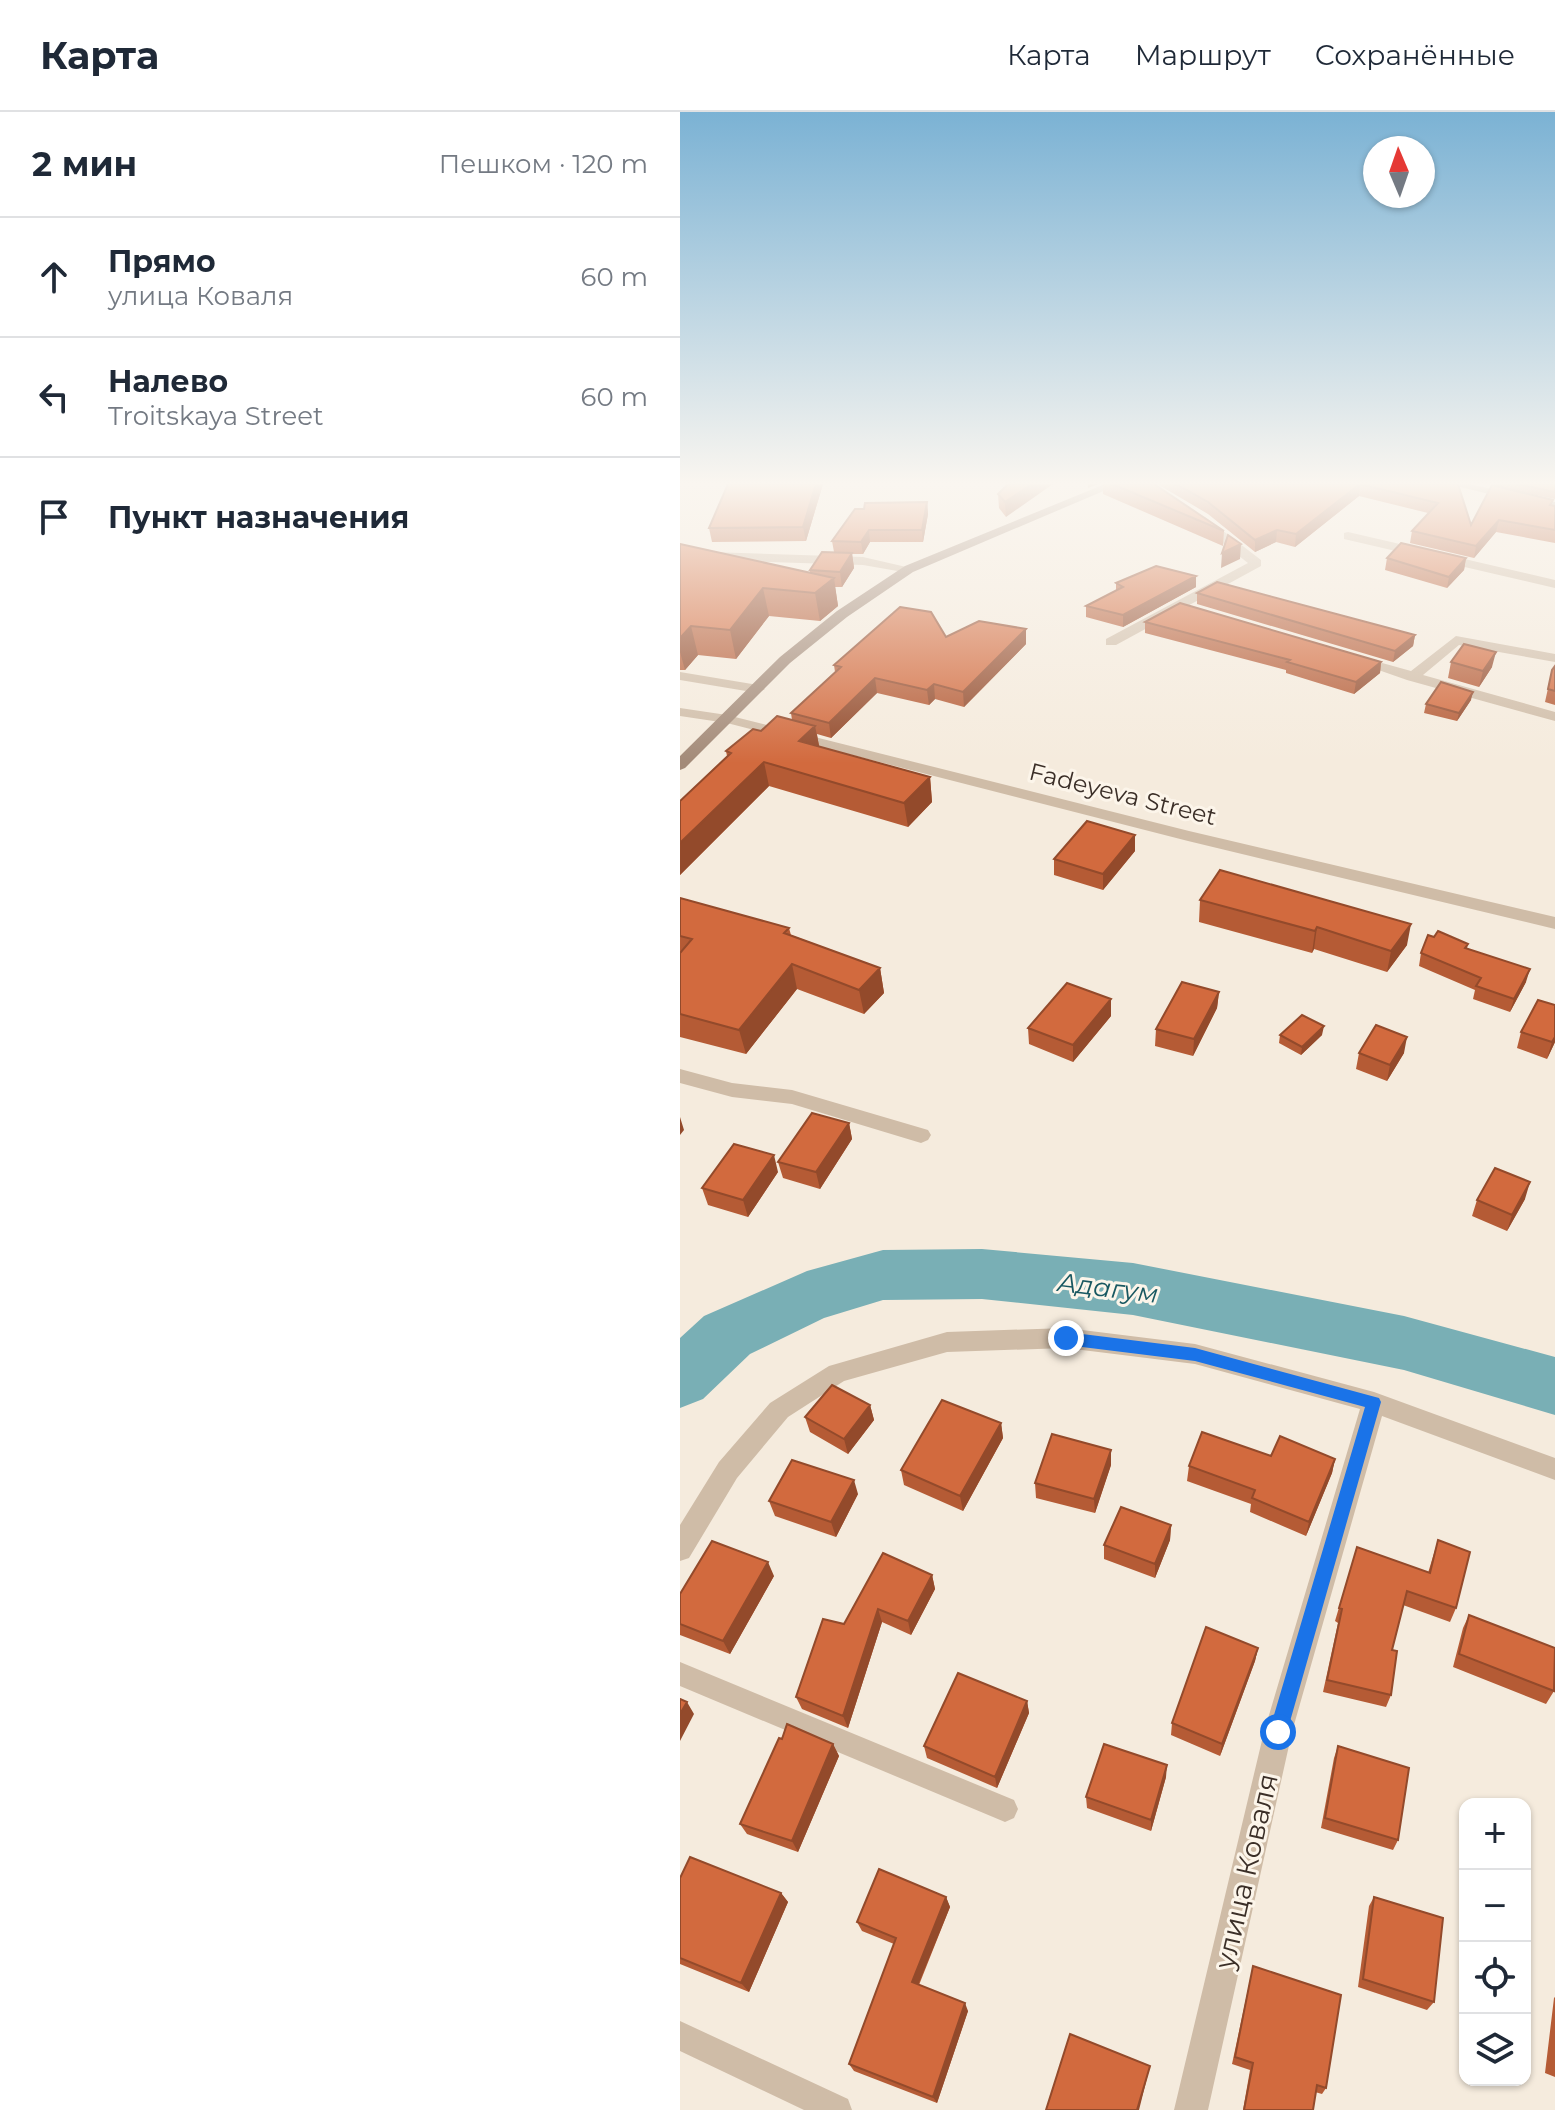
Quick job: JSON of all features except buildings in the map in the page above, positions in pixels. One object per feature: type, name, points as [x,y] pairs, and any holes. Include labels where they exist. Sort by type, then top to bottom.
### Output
[{"type":"main road","points":[[680,765],[785,660],[830,623],[897,577]]},
{"type":"street","points":[[1111,642],[1184,608],[1234,577]]},
{"type":"street","points":[[1526,577],[1555,584]]},
{"type":"street","points":[[1412,677],[1456,640],[1555,658]]},
{"type":"street","points":[[1339,655],[1555,717]]},
{"type":"street","points":[[680,676],[758,689]]},
{"type":"street","name":"Fadeyeva Street","points":[[680,712],[727,719],[1188,836],[1555,923]]},
{"type":"street","points":[[680,1076],[732,1090],[792,1097],[921,1135]]},
{"type":"street","points":[[680,1549],[728,1470],[779,1410],[837,1373],[947,1342],[1066,1338],[1195,1354],[1374,1402],[1555,1469]]},
{"type":"street","name":"улица Коваля","points":[[1191,2110],[1278,1732],[1374,1402]]},
{"type":"lane","points":[[680,1674],[1005,1809]]},
{"type":"lane","points":[[680,2036],[837,2110]]},
{"type":"waterway","name":"Адагум","points":[[680,1379],[727,1335],[807,1297],[883,1275],[982,1274],[1133,1289],[1404,1343],[1555,1386]]},
{"type":"route","points":[[1066,1338],[1195,1354],[1374,1402],[1278,1732]]}]
